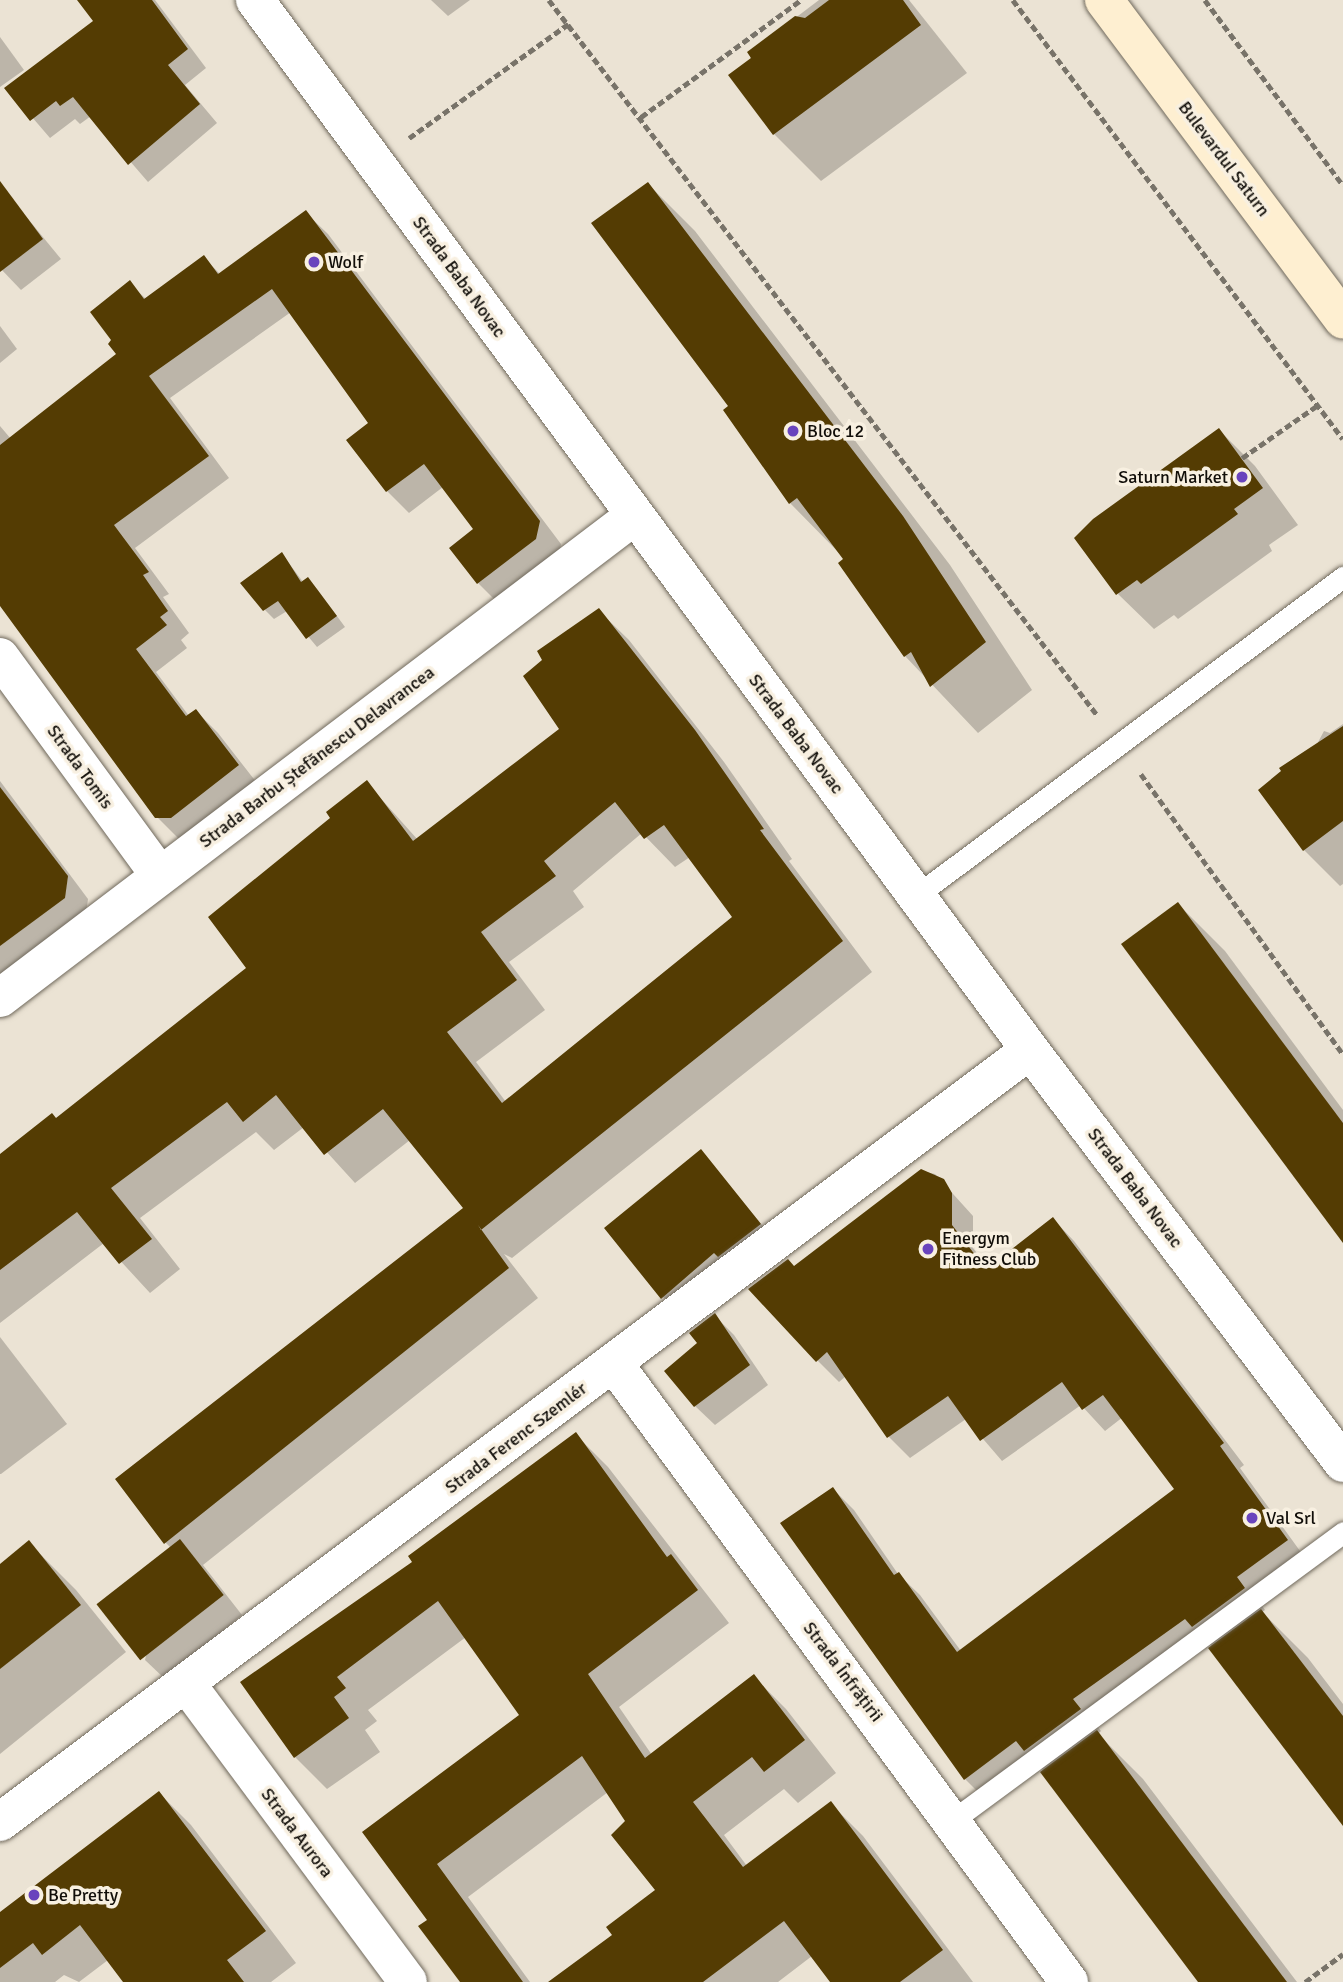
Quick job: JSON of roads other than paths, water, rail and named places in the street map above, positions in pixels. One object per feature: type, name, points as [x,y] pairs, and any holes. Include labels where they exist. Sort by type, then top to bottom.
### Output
[{"type":"main road","name":"Bulevardul Saturn","points":[[1104,0],[1343,319]]},
{"type":"street","name":"Strada Baba Novac","points":[[255,0],[1030,1049],[1343,1463]]},
{"type":"street","name":"Strada Barbu Ștefănescu Delavrancea","points":[[0,998],[634,516]]},
{"type":"street","name":"Strada Tomis","points":[[0,657],[160,876]]},
{"type":"street","name":"Strada Ferenc Szemlér","points":[[0,1822],[615,1365],[1030,1049]]},
{"type":"street","name":"Strada Înfrățirii","points":[[615,1365],[953,1820],[1069,1982]]},
{"type":"street","name":"Strada Aurora","points":[[186,1683],[408,1982]]},
{"type":"lane","points":[[917,895],[1343,577]]},
{"type":"lane","points":[[953,1820],[1343,1532]]},
{"type":"place","name":"Wolf","points":[[314,262]]},
{"type":"place","name":"Bloc 12","points":[[793,431]]},
{"type":"place","name":"Saturn Market","points":[[1242,477]]},
{"type":"place","name":"Energym Fitness Club","points":[[928,1249]]},
{"type":"place","name":"Val Srl","points":[[1252,1518]]},
{"type":"place","name":"Be Pretty","points":[[34,1895]]}]
